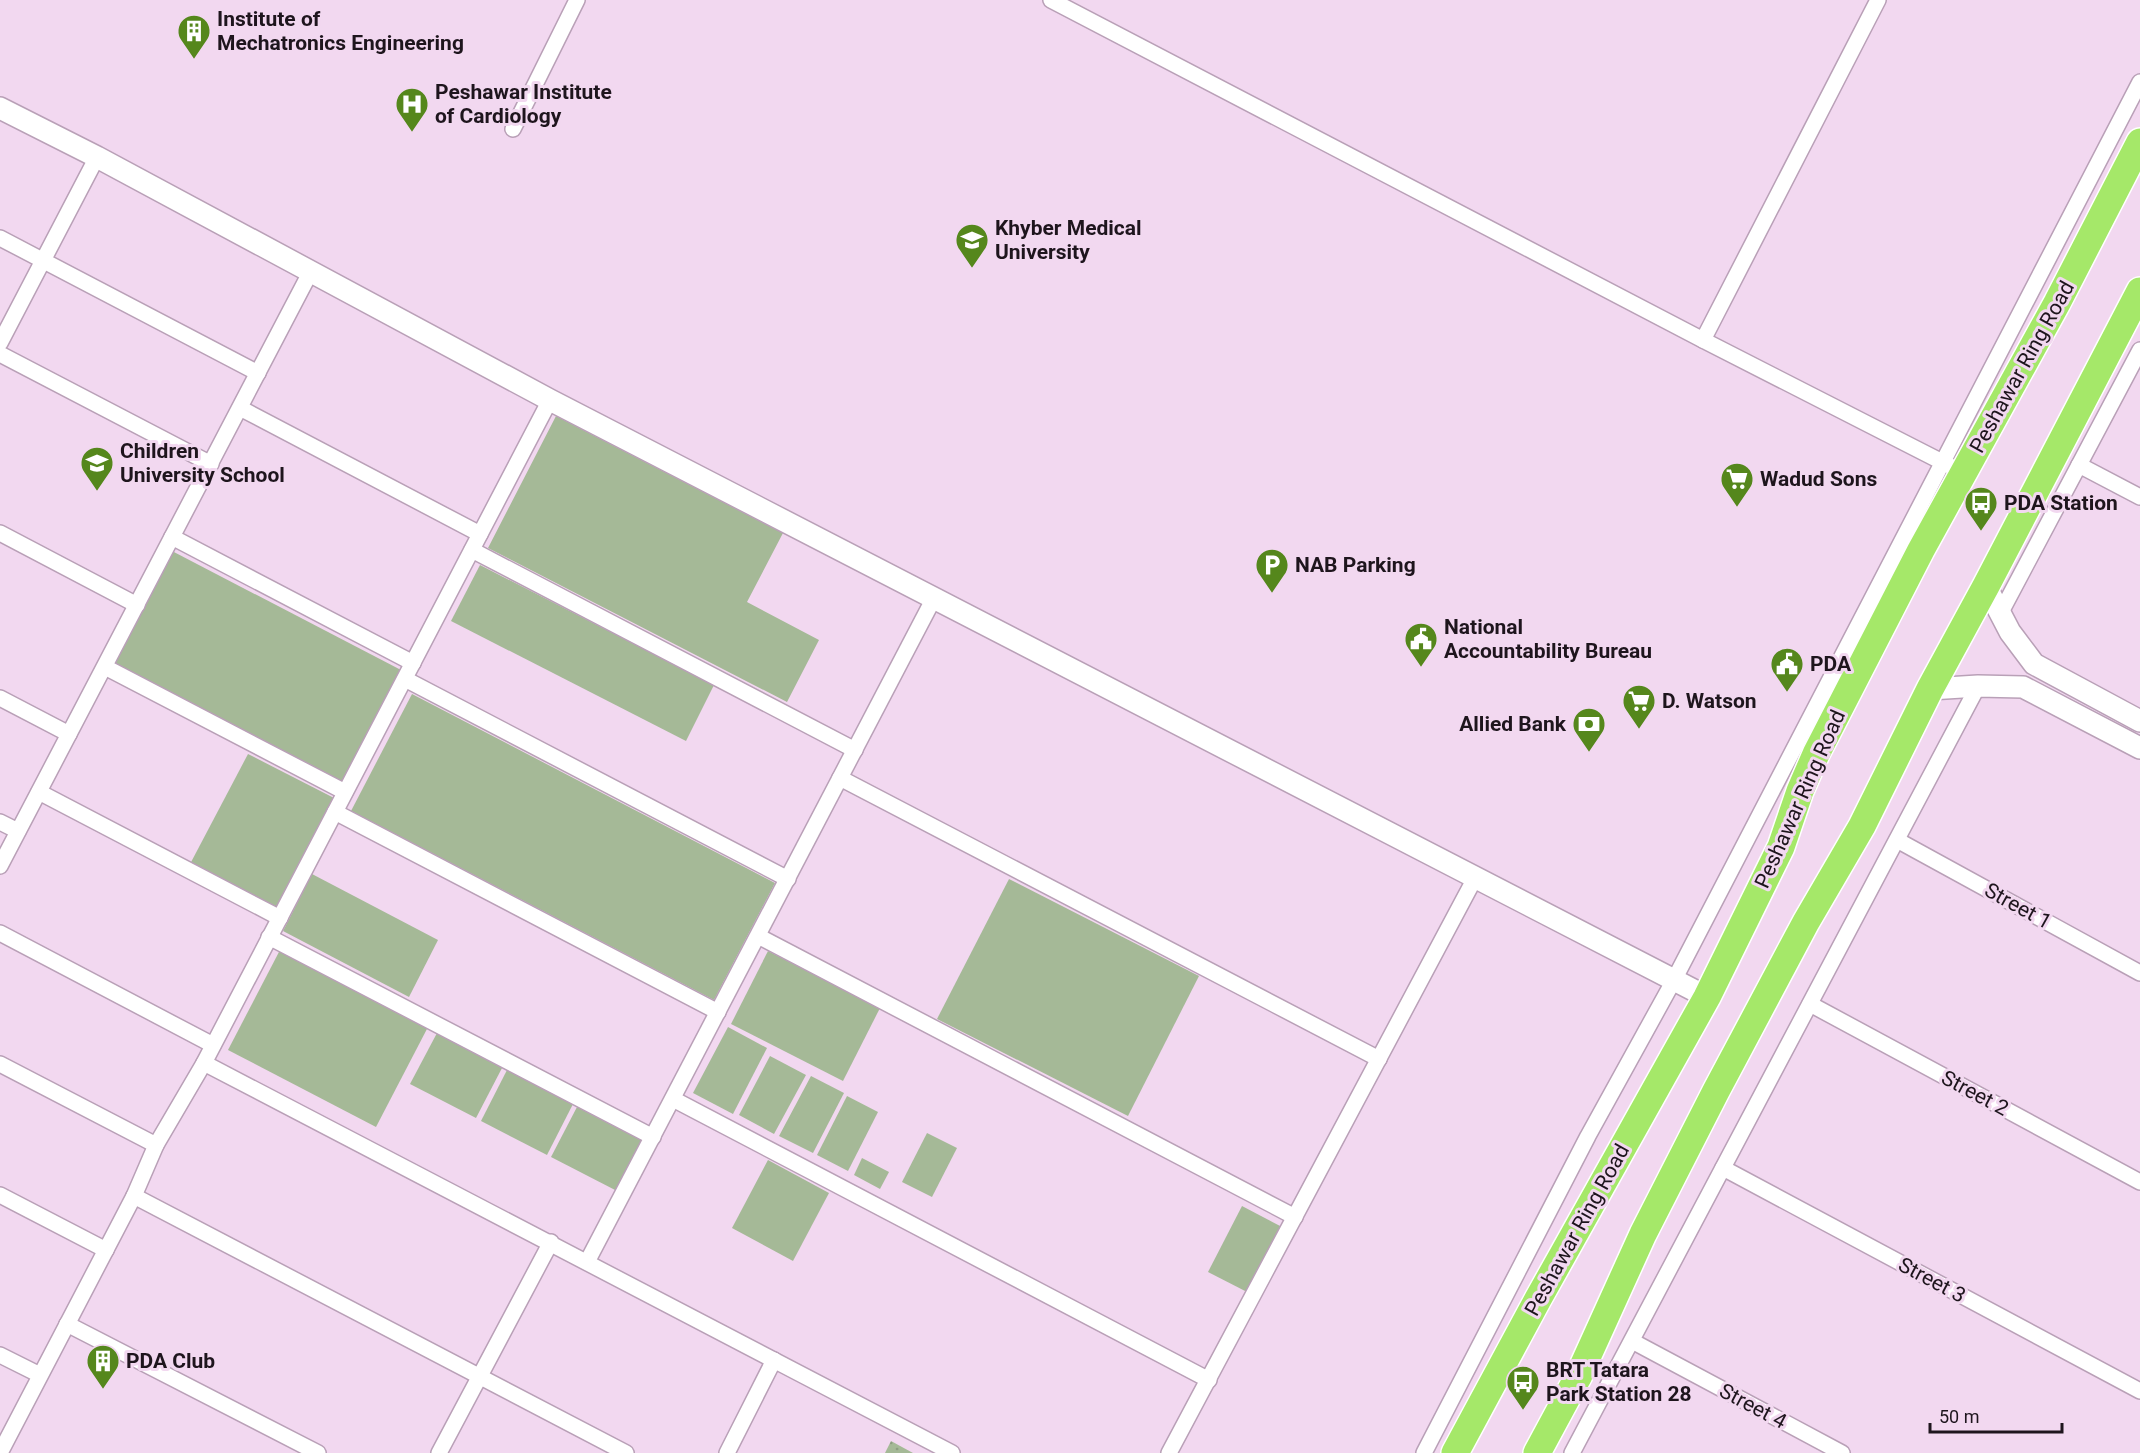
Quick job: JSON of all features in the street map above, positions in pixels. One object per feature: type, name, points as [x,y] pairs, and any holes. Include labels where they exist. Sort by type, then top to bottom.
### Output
[{"type":"highway","name":"Peshawar Ring Road","points":[[1455,1453],[1538,1299],[1707,997],[1781,847],[1800,791],[1816,754],[1921,550],[1953,468],[2057,303],[2137,150]]},
{"type":"highway","points":[[1538,1453],[1579,1375],[1643,1234],[1711,1101],[1806,922],[1862,826],[1930,689],[2140,291]]},
{"type":"street","points":[[513,129],[578,0]]},
{"type":"street","points":[[1052,0],[1953,468]]},
{"type":"street","points":[[1703,340],[1878,0]]},
{"type":"street","points":[[1424,1453],[1588,1136],[1953,468],[2140,82]]},
{"type":"street","points":[[0,108],[97,157],[550,400],[1707,997]]},
{"type":"street","points":[[0,343],[97,157]]},
{"type":"street","points":[[0,237],[258,373]]},
{"type":"street","points":[[0,867],[311,271]]},
{"type":"street","points":[[2000,614],[2140,351]]},
{"type":"street","points":[[0,354],[210,464]]},
{"type":"street","points":[[6,1451],[40,1375],[134,1196],[156,1145],[204,1063],[550,400]]},
{"type":"street","points":[[240,408],[480,534]]},
{"type":"street","points":[[2079,465],[2140,497]]},
{"type":"street","points":[[0,533],[137,605]]},
{"type":"street","points":[[172,537],[413,663]]},
{"type":"street","points":[[472,550],[855,750]]},
{"type":"street","points":[[1986,586],[2010,633],[2034,664],[2140,721]]},
{"type":"street","points":[[587,1262],[934,598]]},
{"type":"street","points":[[105,667],[345,792]]},
{"type":"street","points":[[405,679],[788,879]]},
{"type":"street","points":[[1572,1453],[1978,686]]},
{"type":"street","points":[[1930,689],[1978,686],[2023,687],[2140,748]]},
{"type":"street","points":[[0,698],[69,734]]},
{"type":"street","points":[[840,778],[1379,1059]]},
{"type":"street","points":[[39,792],[280,918]]},
{"type":"street","points":[[335,812],[718,1012]]},
{"type":"street","points":[[0,822],[18,831]]},
{"type":"street","name":"Street 1","points":[[1896,840],[2140,973]]},
{"type":"street","points":[[1169,1453],[1475,878]]},
{"type":"street","points":[[0,933],[213,1045]]},
{"type":"street","points":[[758,936],[1295,1217]]},
{"type":"street","points":[[269,938],[653,1137]]},
{"type":"street","name":"Street 2","points":[[1810,1004],[2140,1182]]},
{"type":"street","points":[[204,1063],[952,1453]]},
{"type":"street","points":[[0,1064],[156,1145]]},
{"type":"street","points":[[673,1099],[1209,1380]]},
{"type":"street","name":"Street 3","points":[[1723,1168],[2140,1391]]},
{"type":"street","points":[[0,1195],[106,1250]]},
{"type":"street","points":[[134,1196],[626,1453]]},
{"type":"street","points":[[440,1453],[550,1242]]},
{"type":"street","points":[[67,1324],[318,1453]]},
{"type":"street","name":"Street 4","points":[[1632,1341],[1842,1453]]},
{"type":"street","points":[[0,1355],[40,1375]]},
{"type":"street","points":[[727,1453],[774,1360]]},
{"type":"green space","points":[[556,416],[783,533],[747,602],[819,640],[787,702],[488,548]]},
{"type":"green space","points":[[172,551],[401,670],[342,784],[113,664]]},
{"type":"green space","points":[[480,565],[714,685],[686,741],[451,621]]},
{"type":"green space","points":[[412,694],[775,883],[714,1000],[351,811]]},
{"type":"green space","points":[[248,754],[336,799],[277,912],[189,866]]},
{"type":"green space","points":[[312,874],[438,940],[409,997],[283,931]]},
{"type":"green space","points":[[1009,879],[1199,976],[1128,1116],[937,1019]]},
{"type":"green space","points":[[280,950],[428,1027],[376,1127],[228,1050]]},
{"type":"green space","points":[[768,951],[880,1008],[843,1081],[731,1024]]},
{"type":"green space","points":[[728,1027],[767,1048],[733,1114],[693,1093]]},
{"type":"green space","points":[[437,1033],[502,1068],[476,1118],[410,1084]]},
{"type":"green space","points":[[770,1056],[806,1075],[774,1134],[739,1115]]},
{"type":"green space","points":[[507,1070],[573,1104],[547,1155],[481,1121]]},
{"type":"green space","points":[[811,1076],[844,1093],[813,1153],[779,1136]]},
{"type":"green space","points":[[847,1096],[878,1112],[848,1171],[817,1155]]},
{"type":"green space","points":[[577,1107],[643,1141],[617,1191],[551,1157]]},
{"type":"green space","points":[[927,1133],[957,1148],[932,1197],[902,1182]]},
{"type":"green space","points":[[862,1158],[889,1172],[880,1189],[854,1175]]},
{"type":"green space","points":[[768,1160],[829,1193],[793,1261],[732,1228]]},
{"type":"green space","points":[[1242,1206],[1282,1227],[1249,1293],[1208,1272]]},
{"type":"green space","points":[[891,1441],[913,1453],[885,1453]]},
{"type":"place","name":"Institute of Mechatronics Engineering","points":[[194,60]]},
{"type":"place","name":"Peshawar Institute of Cardiology","points":[[412,133]]},
{"type":"place","name":"Khyber Medical University","points":[[972,269]]},
{"type":"place","name":"Children University School","points":[[97,492]]},
{"type":"place","name":"Wadud Sons","points":[[1737,508]]},
{"type":"place","name":"PDA Station","points":[[1981,532]]},
{"type":"place","name":"NAB Parking","points":[[1272,594]]},
{"type":"place","name":"National Accountability Bureau","points":[[1421,668]]},
{"type":"place","name":"PDA","points":[[1787,693]]},
{"type":"place","name":"D. Watson","points":[[1639,730]]},
{"type":"place","name":"Allied Bank","points":[[1589,753]]},
{"type":"place","name":"PDA Club","points":[[103,1390]]},
{"type":"place","name":"BRT Tatara Park Station 28","points":[[1523,1411]]}]
